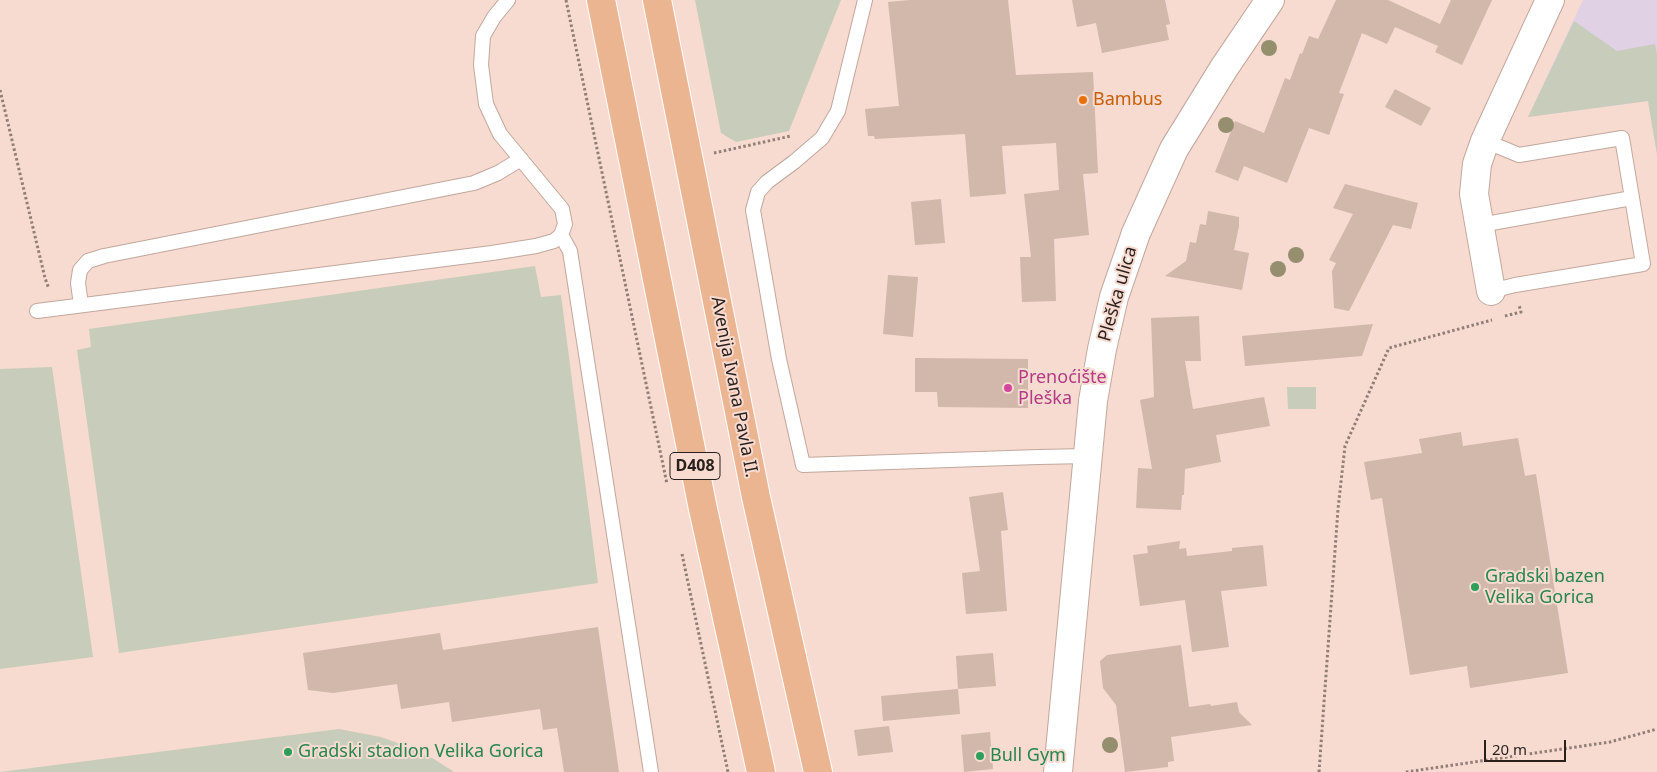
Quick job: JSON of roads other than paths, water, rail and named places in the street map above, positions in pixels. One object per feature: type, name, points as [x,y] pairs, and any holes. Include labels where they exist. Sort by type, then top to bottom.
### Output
[{"type":"main road","name":"D408","points":[[601,0],[703,509],[761,772]]},
{"type":"main road","name":"Avenija Ivana Pavla II.","points":[[657,0],[756,498],[818,772]]},
{"type":"street","name":"Pleška ulica","points":[[1058,772],[1093,401],[1102,349],[1114,298],[1136,234],[1174,149],[1224,68],[1270,0]]},
{"type":"street","points":[[1491,291],[1474,194],[1477,164],[1485,141],[1550,0]]},
{"type":"lane","points":[[37,311],[536,246],[554,240],[560,235],[565,224],[562,209],[500,134],[486,104],[481,65],[483,36],[494,17],[508,0]]},
{"type":"lane","points":[[865,0],[838,112],[822,138],[767,182],[758,192],[752,210],[779,359],[803,465],[1088,456]]},
{"type":"lane","points":[[1485,141],[1519,155],[1622,138],[1643,264],[1515,285],[1491,291]]},
{"type":"lane","points":[[81,305],[78,283],[80,270],[88,261],[104,256],[474,183],[498,173],[521,159]]},
{"type":"lane","points":[[1480,225],[1632,198]]},
{"type":"lane","points":[[560,235],[570,251],[651,772]]},
{"type":"place","name":"Bambus","points":[[1083,100]]},
{"type":"place","name":"Prenoćište Pleška","points":[[1008,388]]},
{"type":"place","name":"Gradski bazen Velika Gorica","points":[[1475,587]]},
{"type":"place","name":"Gradski stadion Velika Gorica","points":[[288,752]]},
{"type":"place","name":"Bull Gym","points":[[980,756]]}]
